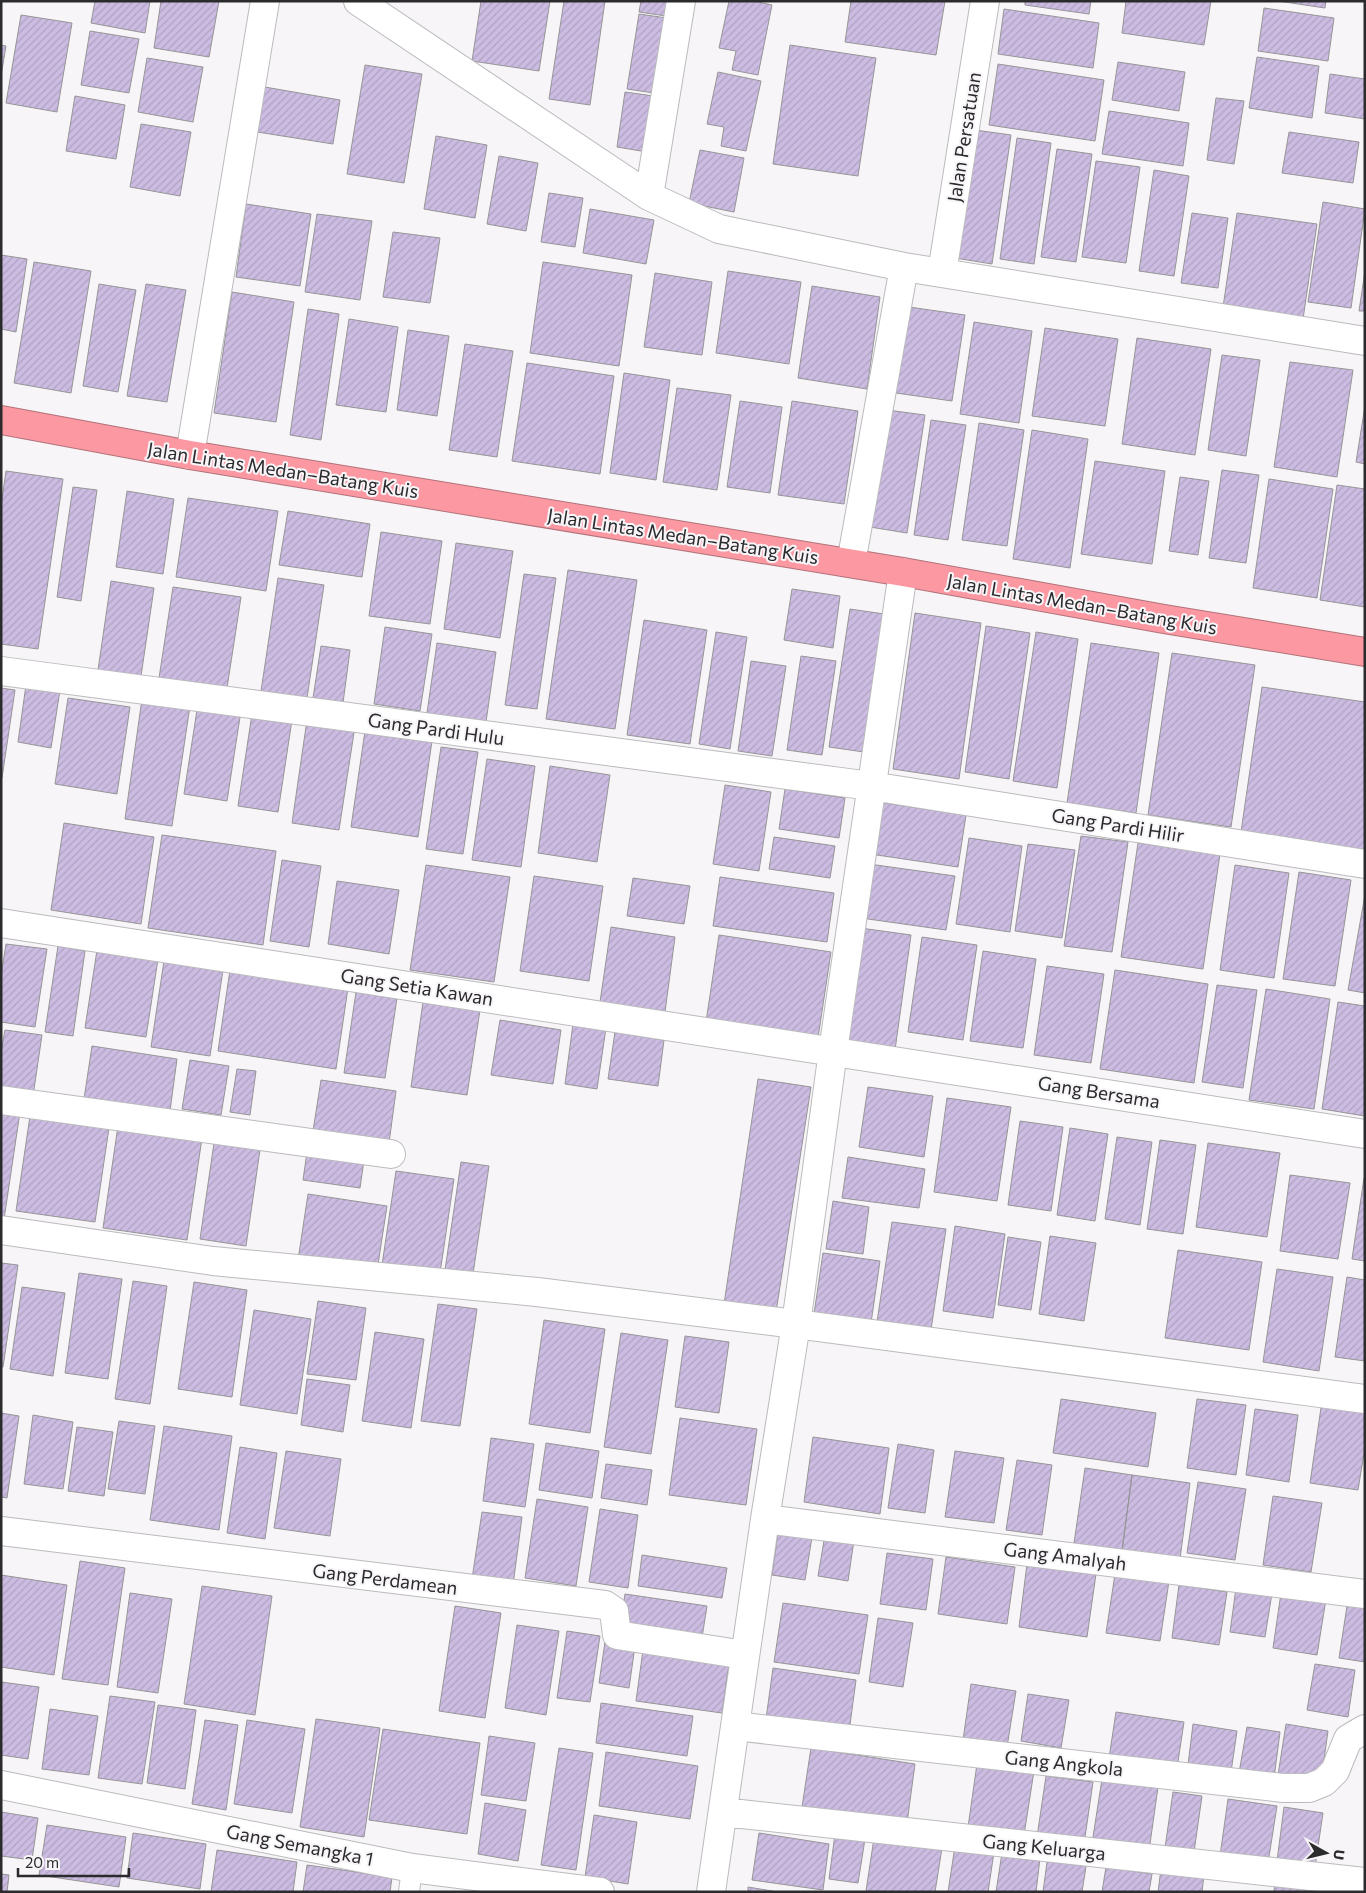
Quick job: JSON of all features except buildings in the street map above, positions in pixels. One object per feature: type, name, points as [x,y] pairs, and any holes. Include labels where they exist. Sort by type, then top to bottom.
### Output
[{"type":"highway","name":"Jalan Lintas Medan–Batang Kuis","points":[[1,420],[190,455],[851,563],[1164,619],[1365,652]]},
{"type":"street","points":[[190,455],[265,1]]},
{"type":"street","points":[[358,1],[648,196],[719,229],[904,267],[1365,341]]},
{"type":"street","points":[[648,196],[681,1]]},
{"type":"street","name":"Jalan Persatuan","points":[[942,273],[985,1]]},
{"type":"street","points":[[851,563],[904,267]]},
{"type":"street","points":[[711,1892],[765,1519],[796,1324],[833,1051],[903,572]]},
{"type":"street","name":"Gang Pardi Hulu","points":[[1,671],[871,786]]},
{"type":"street","name":"Gang Pardi Hilir","points":[[871,786],[1365,864]]},
{"type":"street","name":"Gang Setia Kawan","points":[[1,923],[833,1051]]},
{"type":"street","name":"Gang Bersama","points":[[833,1051],[1365,1134]]},
{"type":"street","points":[[1,1100],[391,1154]]},
{"type":"street","points":[[1,1230],[213,1261],[537,1292],[1365,1399]]},
{"type":"street","name":"Gang Amalyah","points":[[765,1519],[1365,1594]]},
{"type":"street","name":"Gang Perdamean","points":[[1,1531],[604,1605],[614,1611],[617,1634],[745,1654]]},
{"type":"street","name":"Gang Angkola","points":[[735,1726],[1283,1788],[1309,1788],[1324,1782],[1335,1771],[1348,1739],[1365,1729]]},
{"type":"street","name":"Gang Semangka 1","points":[[1,1786],[411,1880],[600,1892]]},
{"type":"street","name":"Gang Keluarga","points":[[723,1812],[1365,1882]]}]
